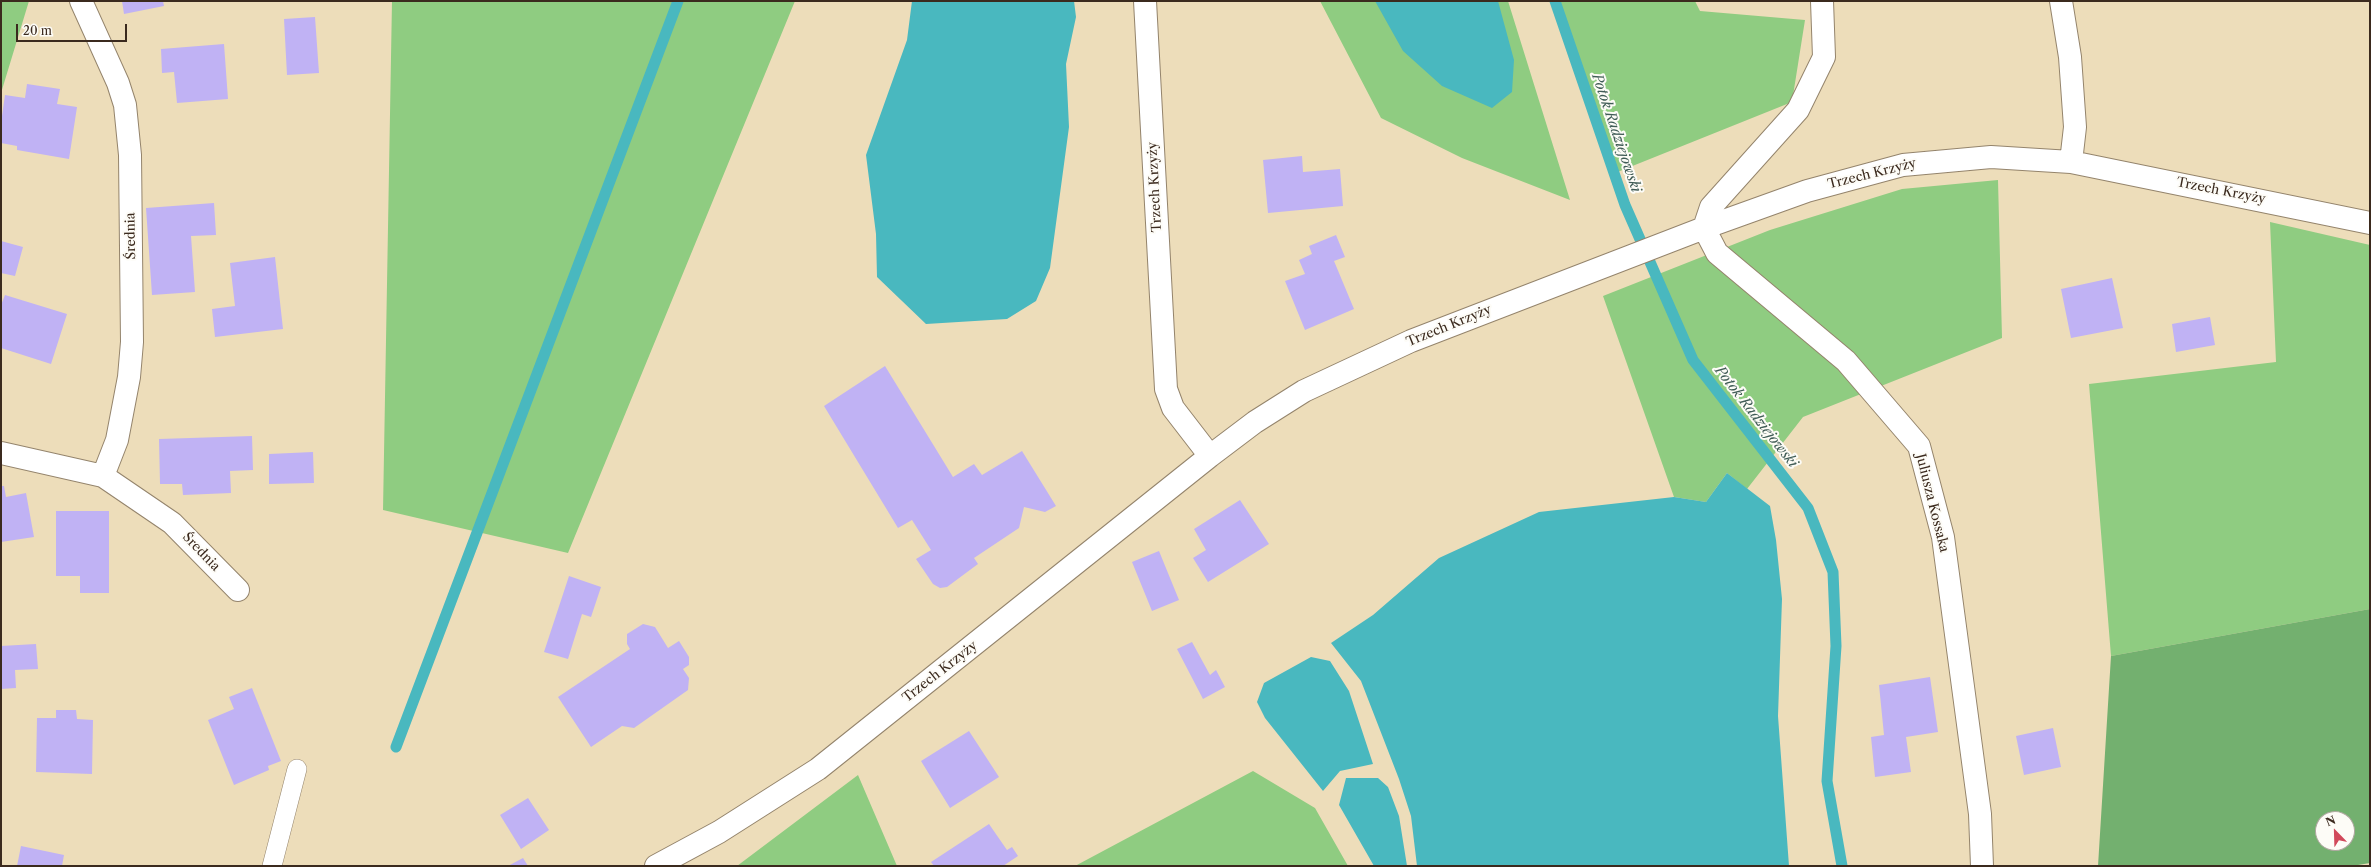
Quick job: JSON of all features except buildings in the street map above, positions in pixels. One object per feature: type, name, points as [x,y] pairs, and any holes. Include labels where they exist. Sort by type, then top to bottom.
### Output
[{"type":"street","name":"Średnia","points":[[81,1],[118,83],[125,104],[130,148],[132,342],[129,377],[116,440],[103,476]]},
{"type":"street","name":"Trzech Krzyży","points":[[1145,1],[1166,389],[1173,408],[1210,456]]},
{"type":"street","points":[[1704,228],[1711,207],[1798,110],[1824,57],[1822,1]]},
{"type":"street","points":[[2061,1],[2070,57],[2075,127],[2071,162]]},
{"type":"street","name":"Trzech Krzyży","points":[[656,866],[719,832],[818,769],[1210,456],[1255,422],[1304,391],[1411,341],[1666,242],[1807,191],[1903,165],[1991,157],[2071,162],[2370,223]]},
{"type":"street","name":"Juliusza Kossaka","points":[[1704,228],[1717,253],[1846,361],[1919,446],[1943,537],[1980,814],[1982,866]]},
{"type":"street","name":"Średnia","points":[[1,454],[103,476],[172,523],[238,590]]},
{"type":"lane","points":[[272,866],[297,769]]},
{"type":"green space","points":[[1,1],[29,1],[1,93]]},
{"type":"green space","points":[[392,1],[795,1],[568,553],[383,510]]},
{"type":"green space","points":[[1320,1],[1508,1],[1570,200],[1462,158],[1381,118]]},
{"type":"green space","points":[[1558,1],[1695,1],[1700,11],[1805,20],[1792,102],[1615,173]]},
{"type":"green space","points":[[1998,180],[2002,338],[1803,417],[1747,489],[1727,473],[1706,502],[1674,497],[1603,296],[1770,230],[1902,189]]},
{"type":"green space","points":[[2270,222],[2370,245],[2370,609],[2111,656],[2089,384],[2276,362]]},
{"type":"green space","points":[[2370,609],[2370,863],[2352,866],[2098,866],[2111,656]]},
{"type":"green space","points":[[1253,771],[1315,808],[1348,866],[1075,866]]},
{"type":"green space","points":[[858,775],[897,866],[737,866]]},
{"type":"water","points":[[912,1],[1074,1],[1076,17],[1066,64],[1069,127],[1050,268],[1036,301],[1007,319],[926,324],[877,277],[876,234],[866,155],[907,40]]},
{"type":"water","points":[[1375,1],[1498,1],[1514,60],[1512,92],[1492,108],[1442,86],[1403,51]]},
{"type":"water","points":[[1727,473],[1770,506],[1776,540],[1782,599],[1778,716],[1789,866],[1417,866],[1411,816],[1399,779],[1361,681],[1331,643],[1373,615],[1439,558],[1539,512],[1674,497],[1706,502]]},
{"type":"water","points":[[1311,657],[1330,661],[1349,691],[1373,764],[1340,771],[1323,791],[1265,718],[1257,702],[1264,683]]},
{"type":"water","points":[[1346,778],[1378,778],[1388,787],[1399,816],[1407,866],[1374,866],[1339,805]]},
{"type":"waterway","points":[[396,747],[678,1]]},
{"type":"waterway","name":"Potok Radziejowski","points":[[1555,1],[1625,205],[1693,360],[1808,508],[1833,572],[1836,646],[1827,781],[1842,866]]}]
